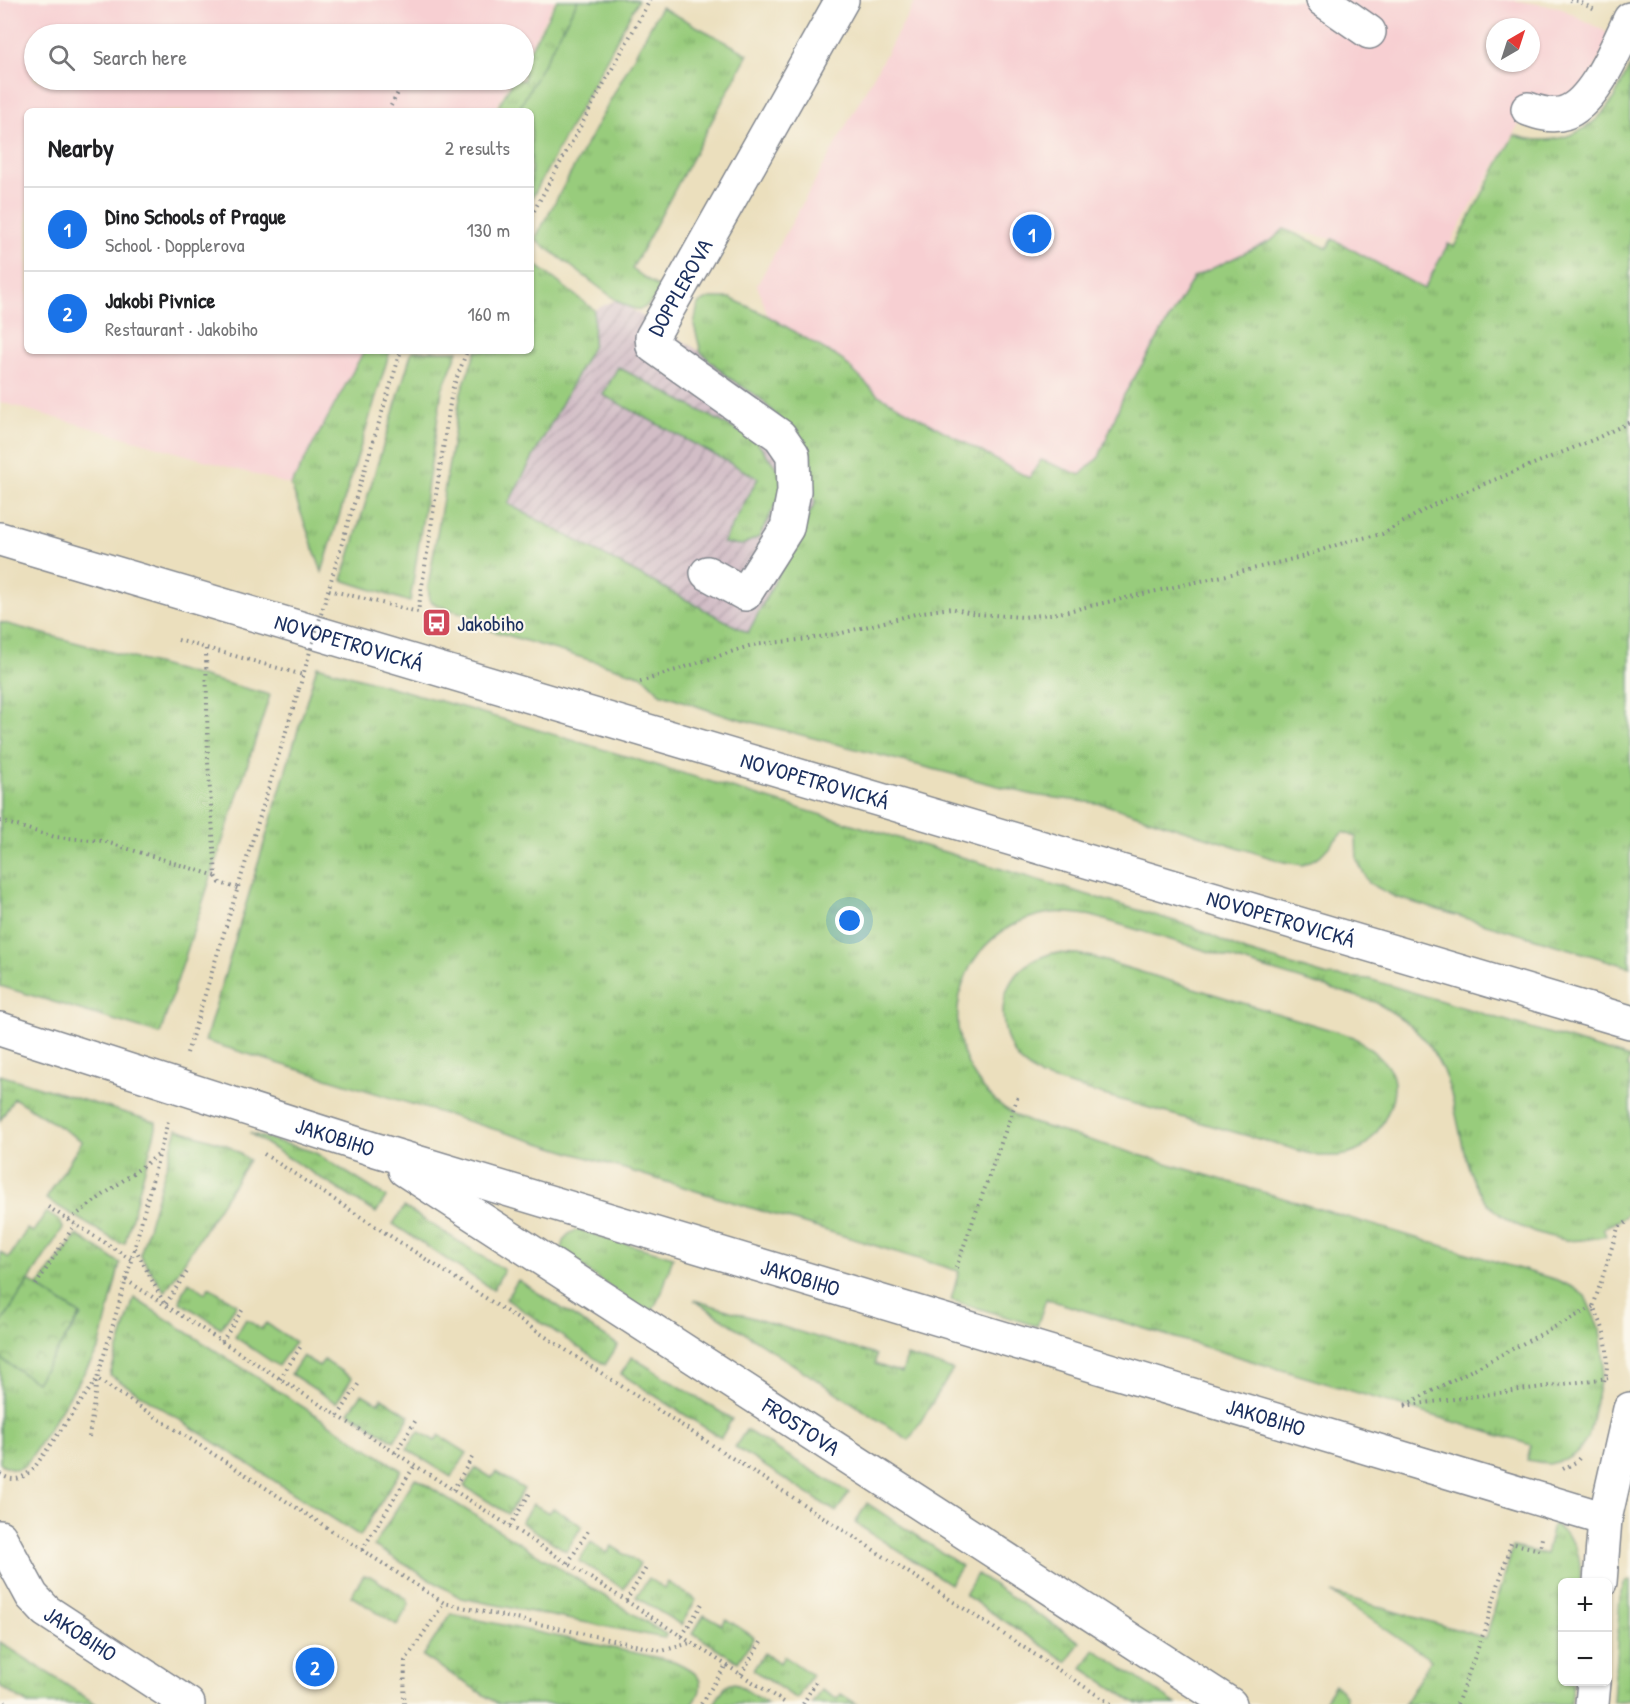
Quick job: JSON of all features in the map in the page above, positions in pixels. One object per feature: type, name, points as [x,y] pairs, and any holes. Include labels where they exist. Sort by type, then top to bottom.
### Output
[{"type":"street","name":"DOPPLEROVA","points":[[707,573],[745,594],[787,528],[794,491],[793,454],[780,436],[653,346],[652,337],[842,0]]},
{"type":"street","points":[[1323,0],[1369,32]]},
{"type":"street","points":[[1528,110],[1545,115],[1564,114],[1578,106],[1590,92],[1608,63],[1630,19]]},
{"type":"street","name":"NOVOPETROVICKÁ","points":[[0,539],[1630,1022]]},
{"type":"street","name":"JAKOBIHO","points":[[0,1029],[373,1149],[1613,1539]]},
{"type":"street","name":"FROSTOVA","points":[[373,1149],[1230,1704]]},
{"type":"street","points":[[1601,1578],[1613,1539],[1630,1409]]},
{"type":"street","name":"JAKOBIHO","points":[[0,1537],[32,1596],[46,1611],[188,1704]]},
{"type":"street","points":[[1593,1704],[1594,1686]]},
{"type":"path","points":[[534,211],[650,0]]},
{"type":"path","points":[[390,108],[400,90]]},
{"type":"path","points":[[248,857],[400,354]]},
{"type":"path","points":[[329,590],[418,612],[452,390],[466,354]]},
{"type":"path","points":[[640,682],[752,645],[842,633],[923,612],[951,608],[976,614],[1023,617],[1059,613],[1301,557],[1349,541],[1382,534],[1435,504],[1595,439],[1630,422]]},
{"type":"path","points":[[178,640],[303,675]]},
{"type":"path","points":[[206,649],[208,762],[216,876],[220,883],[238,889]]},
{"type":"path","points":[[0,821],[55,837],[103,842],[216,876]]},
{"type":"path","points":[[956,1268],[1019,1093]]},
{"type":"path","points":[[264,1154],[1111,1704]]},
{"type":"path","points":[[69,1220],[159,1155]]},
{"type":"path","points":[[48,1208],[131,1259]]},
{"type":"path","points":[[1606,1378],[1403,1406],[1593,1307],[1618,1228],[1630,1220]]},
{"type":"path","points":[[36,1285],[75,1224]]},
{"type":"path","points":[[135,1248],[165,1305]]},
{"type":"path","points":[[89,1437],[98,1379],[130,1265]]},
{"type":"path","points":[[165,1305],[187,1272]]},
{"type":"path","points":[[126,1280],[787,1704]]},
{"type":"path","points":[[1593,1307],[1601,1322],[1606,1343],[1604,1389]]},
{"type":"path","points":[[222,1342],[243,1309]]},
{"type":"path","points":[[280,1379],[301,1346]]},
{"type":"path","points":[[0,1474],[12,1480],[22,1479],[34,1468],[98,1379]]},
{"type":"path","points":[[98,1379],[444,1603],[662,1651],[690,1643]]},
{"type":"path","points":[[338,1416],[359,1383]]},
{"type":"path","points":[[395,1453],[416,1420]]},
{"type":"path","points":[[1561,1470],[1576,1462],[1586,1451]]},
{"type":"path","points":[[453,1490],[473,1456]]},
{"type":"path","points":[[362,1550],[415,1465]]},
{"type":"path","points":[[509,1526],[530,1493]]},
{"type":"path","points":[[568,1564],[588,1531]]},
{"type":"path","points":[[1457,1704],[1484,1632],[1511,1543],[1540,1550],[1543,1535]]},
{"type":"path","points":[[626,1601],[646,1568]]},
{"type":"path","points":[[404,1704],[405,1661],[444,1603]]},
{"type":"path","points":[[682,1636],[702,1604]]},
{"type":"path","points":[[741,1674],[761,1642]]},
{"type":"path","points":[[701,1704],[726,1665]]},
{"type":"path","points":[[803,1704],[818,1678]]},
{"type":"path","points":[[0,1699],[8,1704]]},
{"type":"shaded area","points":[[0,0],[555,0],[534,39],[534,24],[24,24],[24,90],[506,90],[496,108],[24,108],[24,354],[361,354],[291,485],[0,402]]},
{"type":"shaded area","points":[[916,0],[1511,0],[1559,7],[1606,32],[1609,38],[1577,106],[1527,110],[1424,289],[1333,239],[1285,229],[1124,395],[1099,457],[1080,475],[1041,460],[1029,478],[878,395],[841,359],[768,316],[757,285]]},
{"type":"shaded area","points":[[616,300],[701,352],[729,378],[760,398],[810,451],[815,503],[748,633],[508,504],[593,345],[594,310]]},
{"type":"green space","points":[[557,0],[578,0],[534,81],[534,43]]},
{"type":"green space","points":[[578,0],[638,0],[534,194],[534,108],[520,108],[529,90],[534,90],[534,81]]},
{"type":"green space","points":[[661,7],[748,54],[632,269],[661,289],[646,307],[636,309],[616,300],[535,239]]},
{"type":"green space","points":[[1630,65],[1630,967],[1395,897],[1369,883],[1357,860],[1356,837],[1343,832],[1320,856],[1303,865],[1284,862],[1103,804],[1033,795],[717,713],[660,693],[643,676],[476,626],[471,627],[474,617],[430,601],[428,587],[461,392],[475,354],[534,354],[534,263],[594,310],[593,345],[508,504],[748,633],[815,503],[810,451],[760,398],[729,378],[701,352],[694,325],[698,304],[710,298],[730,298],[768,316],[841,359],[878,395],[1029,478],[1041,460],[1080,475],[1099,457],[1124,395],[1194,277],[1272,240],[1284,229],[1327,248],[1333,239],[1424,289],[1448,244],[1454,247],[1514,135],[1541,140],[1568,136],[1592,123],[1611,102]]},
{"type":"green space","points":[[508,90],[529,90],[520,108],[498,108]]},
{"type":"green space","points":[[362,354],[389,354],[322,572],[291,485]]},
{"type":"green space","points":[[411,354],[457,354],[442,390],[410,602],[342,580]]},
{"type":"green space","points":[[618,367],[755,440],[780,472],[782,492],[759,537],[742,545],[723,543],[758,478],[603,395]]},
{"type":"green space","points":[[0,622],[270,695],[160,1034],[0,986]]},
{"type":"green space","points":[[317,666],[472,710],[1191,926],[1242,950],[1328,976],[1369,979],[1630,1058],[1627,1066],[1630,1068],[1630,1212],[1603,1228],[1606,1236],[1570,1240],[1535,1232],[1506,1219],[1486,1201],[1473,1180],[1446,1078],[1433,1052],[1407,1023],[1375,1002],[1092,916],[1061,912],[1013,925],[985,946],[967,974],[958,1007],[960,1040],[972,1072],[995,1101],[1029,1122],[1557,1280],[1574,1288],[1585,1296],[1600,1330],[1604,1363],[1588,1438],[1578,1452],[1565,1460],[1549,1464],[1527,1460],[1531,1445],[1046,1299],[1037,1326],[951,1300],[959,1271],[205,1041]]},
{"type":"green space","points":[[1052,953],[1092,957],[1354,1037],[1379,1057],[1391,1072],[1394,1093],[1386,1117],[1372,1139],[1355,1152],[1318,1156],[1041,1077],[1021,1062],[1011,1048],[1003,1022],[1003,1008],[1011,982],[1019,971],[1033,961]]},
{"type":"green space","points":[[0,1075],[156,1122],[125,1243],[119,1243],[46,1199],[82,1141],[14,1098],[0,1121]]},
{"type":"green space","points":[[177,1129],[227,1145],[249,1160],[165,1292],[140,1255]]},
{"type":"green space","points":[[249,1133],[314,1152],[386,1197],[376,1213]]},
{"type":"green space","points":[[404,1207],[504,1270],[493,1290],[393,1224]]},
{"type":"green space","points":[[46,1212],[61,1222],[63,1228],[0,1325],[0,1252],[9,1258],[27,1229],[33,1232]]},
{"type":"green space","points":[[579,1230],[673,1257],[662,1292],[650,1315],[562,1253],[565,1238]]},
{"type":"green space","points":[[77,1235],[120,1263],[99,1349],[28,1462],[21,1468],[11,1468],[0,1463],[0,1358],[36,1382],[81,1316],[37,1287]]},
{"type":"green space","points":[[518,1280],[618,1345],[605,1365],[506,1299]]},
{"type":"green space","points":[[29,1281],[81,1315],[36,1382],[0,1358],[0,1325]]},
{"type":"green space","points":[[189,1282],[205,1293],[209,1287],[237,1304],[221,1328],[180,1302],[182,1293]]},
{"type":"green space","points":[[134,1298],[401,1470],[360,1536],[110,1375]]},
{"type":"green space","points":[[694,1300],[876,1355],[875,1364],[902,1373],[907,1356],[953,1370],[909,1440]]},
{"type":"green space","points":[[246,1319],[261,1329],[266,1323],[295,1342],[278,1366],[235,1337]]},
{"type":"green space","points":[[303,1356],[319,1366],[324,1360],[352,1378],[336,1403],[291,1374]]},
{"type":"green space","points":[[632,1357],[732,1419],[721,1438],[621,1374]]},
{"type":"green space","points":[[362,1394],[378,1403],[382,1398],[410,1416],[394,1441],[349,1412]]},
{"type":"green space","points":[[746,1430],[849,1493],[836,1512],[735,1447]]},
{"type":"green space","points":[[419,1431],[435,1441],[439,1435],[467,1453],[451,1477],[407,1449]]},
{"type":"green space","points":[[476,1468],[492,1478],[496,1472],[524,1489],[508,1514],[464,1486]]},
{"type":"green space","points":[[415,1478],[667,1635],[664,1638],[461,1598],[374,1546]]},
{"type":"green space","points":[[867,1503],[962,1566],[950,1584],[855,1523]]},
{"type":"green space","points":[[533,1504],[549,1513],[553,1508],[582,1526],[566,1551],[521,1522]]},
{"type":"green space","points":[[1553,1525],[1568,1536],[1579,1556],[1580,1578],[1558,1578],[1558,1686],[1573,1686],[1571,1704],[1404,1704],[1431,1660],[1332,1593],[1486,1638],[1513,1547],[1546,1554]]},
{"type":"green space","points":[[591,1542],[607,1553],[612,1546],[640,1564],[624,1589],[579,1561]]},
{"type":"green space","points":[[977,1574],[1080,1642],[1067,1662],[965,1595]]},
{"type":"green space","points":[[363,1576],[370,1576],[407,1599],[409,1605],[397,1625],[351,1596]]},
{"type":"green space","points":[[649,1578],[664,1588],[668,1582],[696,1600],[681,1625],[636,1597]]},
{"type":"green space","points":[[1630,1580],[1630,1700],[1613,1702],[1620,1595],[1625,1583]]},
{"type":"green space","points":[[451,1614],[674,1661],[698,1677],[700,1689],[698,1696],[693,1704],[498,1704],[423,1656]]},
{"type":"green space","points":[[704,1615],[722,1625],[726,1619],[754,1637],[738,1662],[693,1633]]},
{"type":"green space","points":[[0,1642],[96,1704],[28,1704],[0,1686]]},
{"type":"green space","points":[[1094,1649],[1176,1704],[1137,1704],[1082,1668]]},
{"type":"green space","points":[[764,1653],[780,1663],[784,1656],[812,1675],[797,1699],[753,1670]]},
{"type":"green space","points":[[735,1683],[768,1704],[714,1704],[726,1685]]},
{"type":"green space","points":[[1335,1684],[1345,1695],[1346,1704],[1322,1704]]},
{"type":"green space","points":[[821,1690],[837,1699],[841,1694],[857,1704],[812,1704]]},
{"type":"place","name":"Dino Schools of Prague","points":[[1032,234]]},
{"type":"place","name":"Jakobiho","points":[[436,623]]},
{"type":"place","name":"Jakobi Pivnice","points":[[315,1667]]}]
